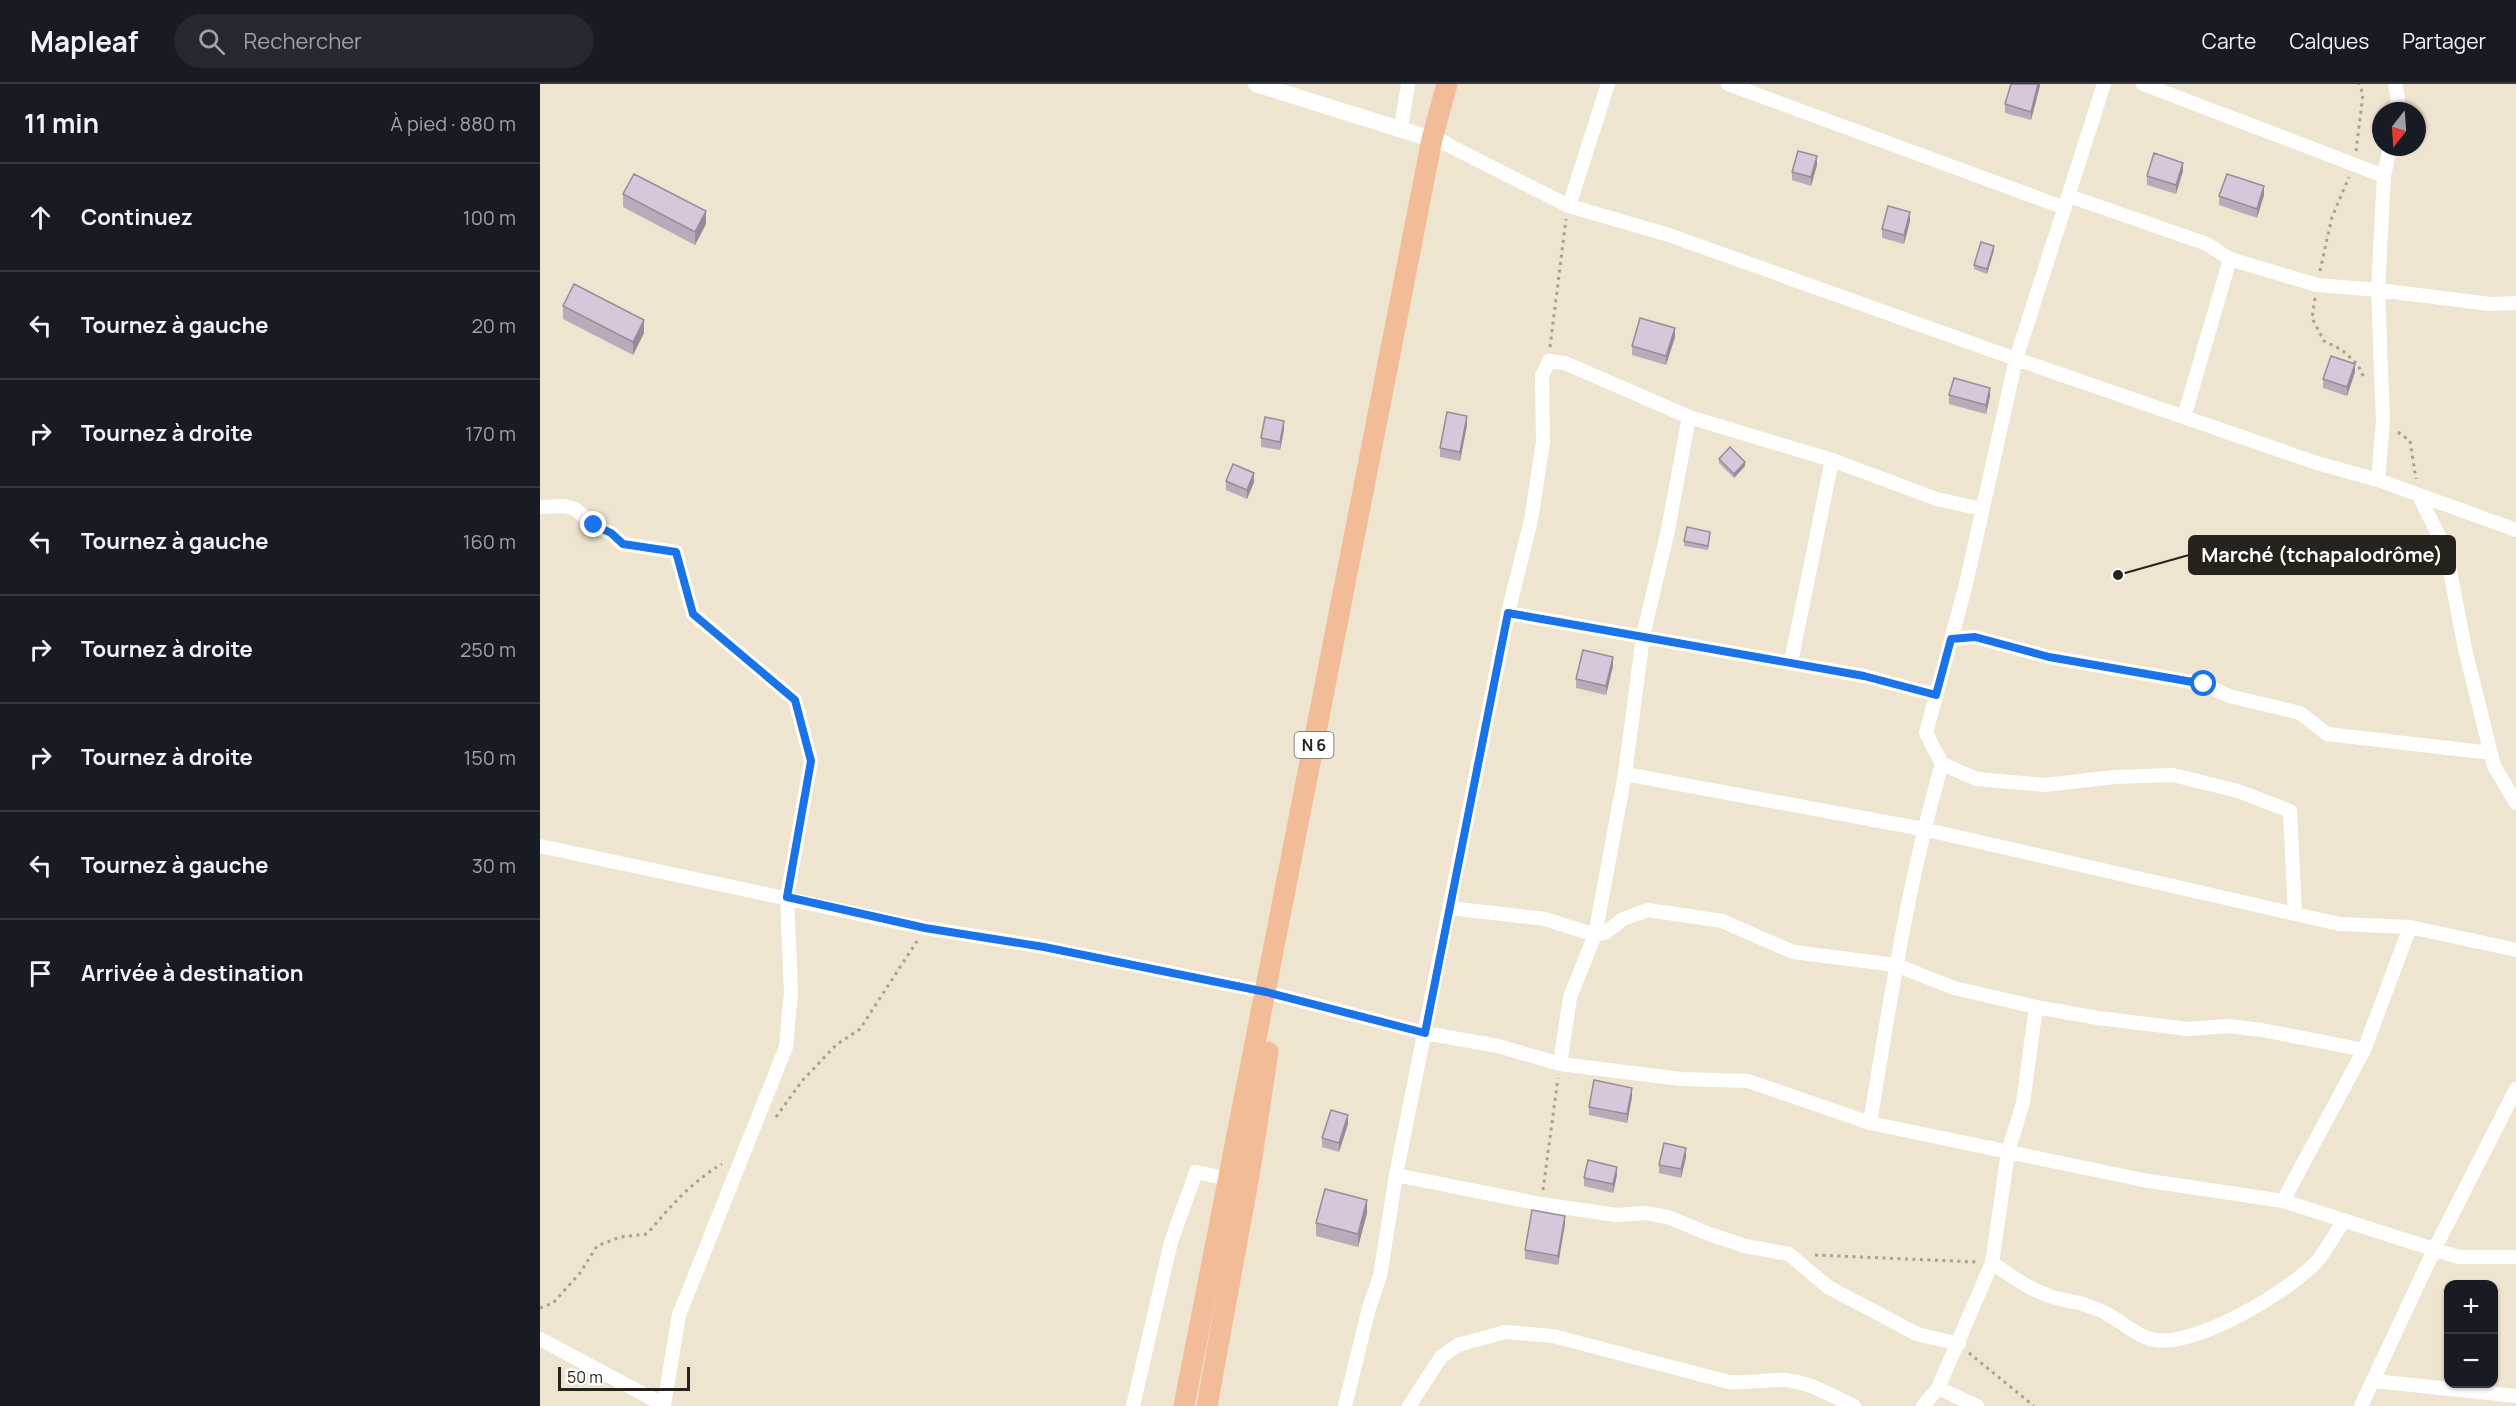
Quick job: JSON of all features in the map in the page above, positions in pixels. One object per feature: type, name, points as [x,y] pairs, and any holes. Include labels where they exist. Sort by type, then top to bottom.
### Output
[{"type":"main road","name":"N 6","points":[[1184,1406],[1229,1179],[1272,994],[1448,84]]},
{"type":"main road","name":"N 6","points":[[1207,1406],[1250,1170],[1272,1028],[1272,994]]},
{"type":"street","points":[[1256,84],[1438,141],[1569,206],[1669,235],[2016,359],[2318,463],[2378,480],[2516,530]]},
{"type":"street","points":[[1401,128],[1408,84]]},
{"type":"street","points":[[1569,206],[1608,84]]},
{"type":"street","points":[[1728,84],[1752,88],[2067,202],[2207,244],[2230,259],[2317,285],[2490,304],[2516,303]]},
{"type":"street","points":[[2104,84],[2016,359],[1951,639],[1926,733],[1942,764],[1977,779],[2045,785],[2115,777],[2173,775],[2238,791],[2290,811],[2295,914]]},
{"type":"street","points":[[2143,84],[2384,176]]},
{"type":"street","points":[[2395,84],[2398,102]]},
{"type":"street","points":[[2378,480],[2383,421],[2378,290],[2384,176],[2388,156]]},
{"type":"street","points":[[2184,417],[2230,259]]},
{"type":"street","points":[[1346,1406],[1363,1330],[1380,1276],[1396,1174],[1508,613],[1531,520],[1543,442],[1542,376],[1549,361],[1565,363],[1689,417],[1832,460],[1937,499],[1982,509]]},
{"type":"street","points":[[1560,1064],[1570,997],[1595,935],[1625,774],[1643,636],[1668,530],[1689,417]]},
{"type":"street","points":[[1791,662],[1832,460]]},
{"type":"street","points":[[2419,496],[2446,550],[2465,649],[2494,766],[2516,803]]},
{"type":"street","points":[[540,507],[564,506],[575,509],[598,528],[611,533],[623,544],[676,552],[693,614],[795,700],[811,761],[787,897],[791,992],[786,1047],[679,1315],[664,1405],[540,1339]]},
{"type":"street","points":[[1508,613],[1791,662],[1864,676],[1936,695]]},
{"type":"street","points":[[1951,639],[1975,637],[2049,657],[2204,684],[2229,696],[2300,713],[2327,734],[2491,753]]},
{"type":"street","points":[[1870,1123],[1896,965],[1923,829],[1942,764]]},
{"type":"street","points":[[1625,774],[1923,829],[2339,924],[2410,927],[2516,950]]},
{"type":"street","points":[[540,846],[925,928],[1044,947],[1272,994],[1425,1033],[1498,1046],[1560,1064],[1681,1079],[1748,1080],[1870,1123],[2143,1180],[2283,1201],[2458,1257],[2516,1257]]},
{"type":"street","points":[[1450,908],[1545,919],[1595,935],[1605,933],[1623,919],[1648,910],[1722,921],[1793,952],[1896,965],[1954,988],[2036,1007],[2098,1018],[2188,1029],[2229,1026],[2262,1030],[2364,1050]]},
{"type":"street","points":[[2283,1201],[2364,1050],[2410,927]]},
{"type":"street","points":[[1923,1406],[1938,1388],[1959,1344],[1992,1263],[2008,1152],[2023,1103],[2036,1007]]},
{"type":"street","points":[[2361,1406],[2434,1250],[2516,1089]]},
{"type":"street","points":[[1133,1406],[1171,1242],[1196,1172],[1229,1179]]},
{"type":"street","points":[[1396,1174],[1541,1204],[1616,1215],[1645,1213],[1668,1217],[1745,1246],[1789,1254],[1828,1287],[1917,1334],[1959,1344]]},
{"type":"street","points":[[1992,1263],[2030,1288],[2049,1296],[2084,1304],[2107,1314],[2139,1334],[2156,1340],[2175,1338],[2211,1329],[2232,1320],[2287,1288],[2319,1259],[2344,1220]]},
{"type":"street","points":[[1409,1406],[1441,1357],[1458,1345],[1505,1332],[1553,1336],[1729,1382],[1750,1384],[1783,1380],[1807,1385],[1854,1406]]},
{"type":"street","points":[[2374,1381],[2516,1396]]},
{"type":"street","points":[[1938,1388],[1977,1406]]},
{"type":"path","points":[[1549,361],[1563,233],[1569,206]]},
{"type":"path","points":[[1541,1204],[1560,1064]]},
{"type":"path","points":[[1789,1254],[1992,1263]]},
{"type":"path","points":[[1959,1344],[2034,1406]]},
{"type":"building","points":[[2011,84],[2038,84],[2031,112],[2005,104]]},
{"type":"building","points":[[1798,151],[1817,156],[1811,177],[1792,172]]},
{"type":"building","points":[[2154,153],[2183,163],[2176,185],[2147,176]]},
{"type":"building","points":[[634,174],[706,211],[695,232],[623,194]]},
{"type":"building","points":[[2227,174],[2264,186],[2257,209],[2219,196]]},
{"type":"building","points":[[1888,206],[1910,212],[1904,235],[1882,229]]},
{"type":"building","points":[[1981,242],[1994,246],[1987,269],[1974,265]]},
{"type":"building","points":[[574,284],[644,320],[633,342],[563,306]]},
{"type":"building","points":[[1640,318],[1675,328],[1666,356],[1632,346]]},
{"type":"building","points":[[2331,356],[2355,364],[2347,387],[2323,379]]},
{"type":"building","points":[[1954,378],[1990,388],[1986,405],[1949,395]]},
{"type":"building","points":[[1447,412],[1467,416],[1460,452],[1440,448]]},
{"type":"building","points":[[1265,417],[1284,421],[1280,442],[1261,438]]},
{"type":"building","points":[[1730,447],[1745,462],[1734,474],[1719,459]]},
{"type":"building","points":[[1233,464],[1254,473],[1247,490],[1226,481]]},
{"type":"building","points":[[1687,527],[1710,532],[1708,546],[1684,541]]},
{"type":"building","points":[[1583,650],[1613,657],[1606,686],[1576,679]]},
{"type":"building","points":[[1594,1080],[1632,1088],[1627,1114],[1589,1107]]},
{"type":"building","points":[[1331,1110],[1348,1115],[1339,1143],[1322,1138]]},
{"type":"building","points":[[1664,1143],[1686,1148],[1681,1169],[1659,1165]]},
{"type":"building","points":[[1588,1160],[1617,1167],[1613,1184],[1584,1178]]},
{"type":"building","points":[[1325,1189],[1367,1200],[1358,1234],[1316,1223]]},
{"type":"building","points":[[1532,1210],[1565,1216],[1558,1256],[1525,1250]]},
{"type":"place","name":"Marché (tchapalodrôme)","points":[[2118,575]]},
{"type":"route","points":[[594,525],[611,533],[623,544],[676,552],[693,614],[795,700],[811,761],[787,897],[925,928],[1044,947],[1266,992],[1425,1033],[1508,613],[1864,676],[1936,695],[1951,639],[1975,637],[2049,657],[2204,684]]}]
